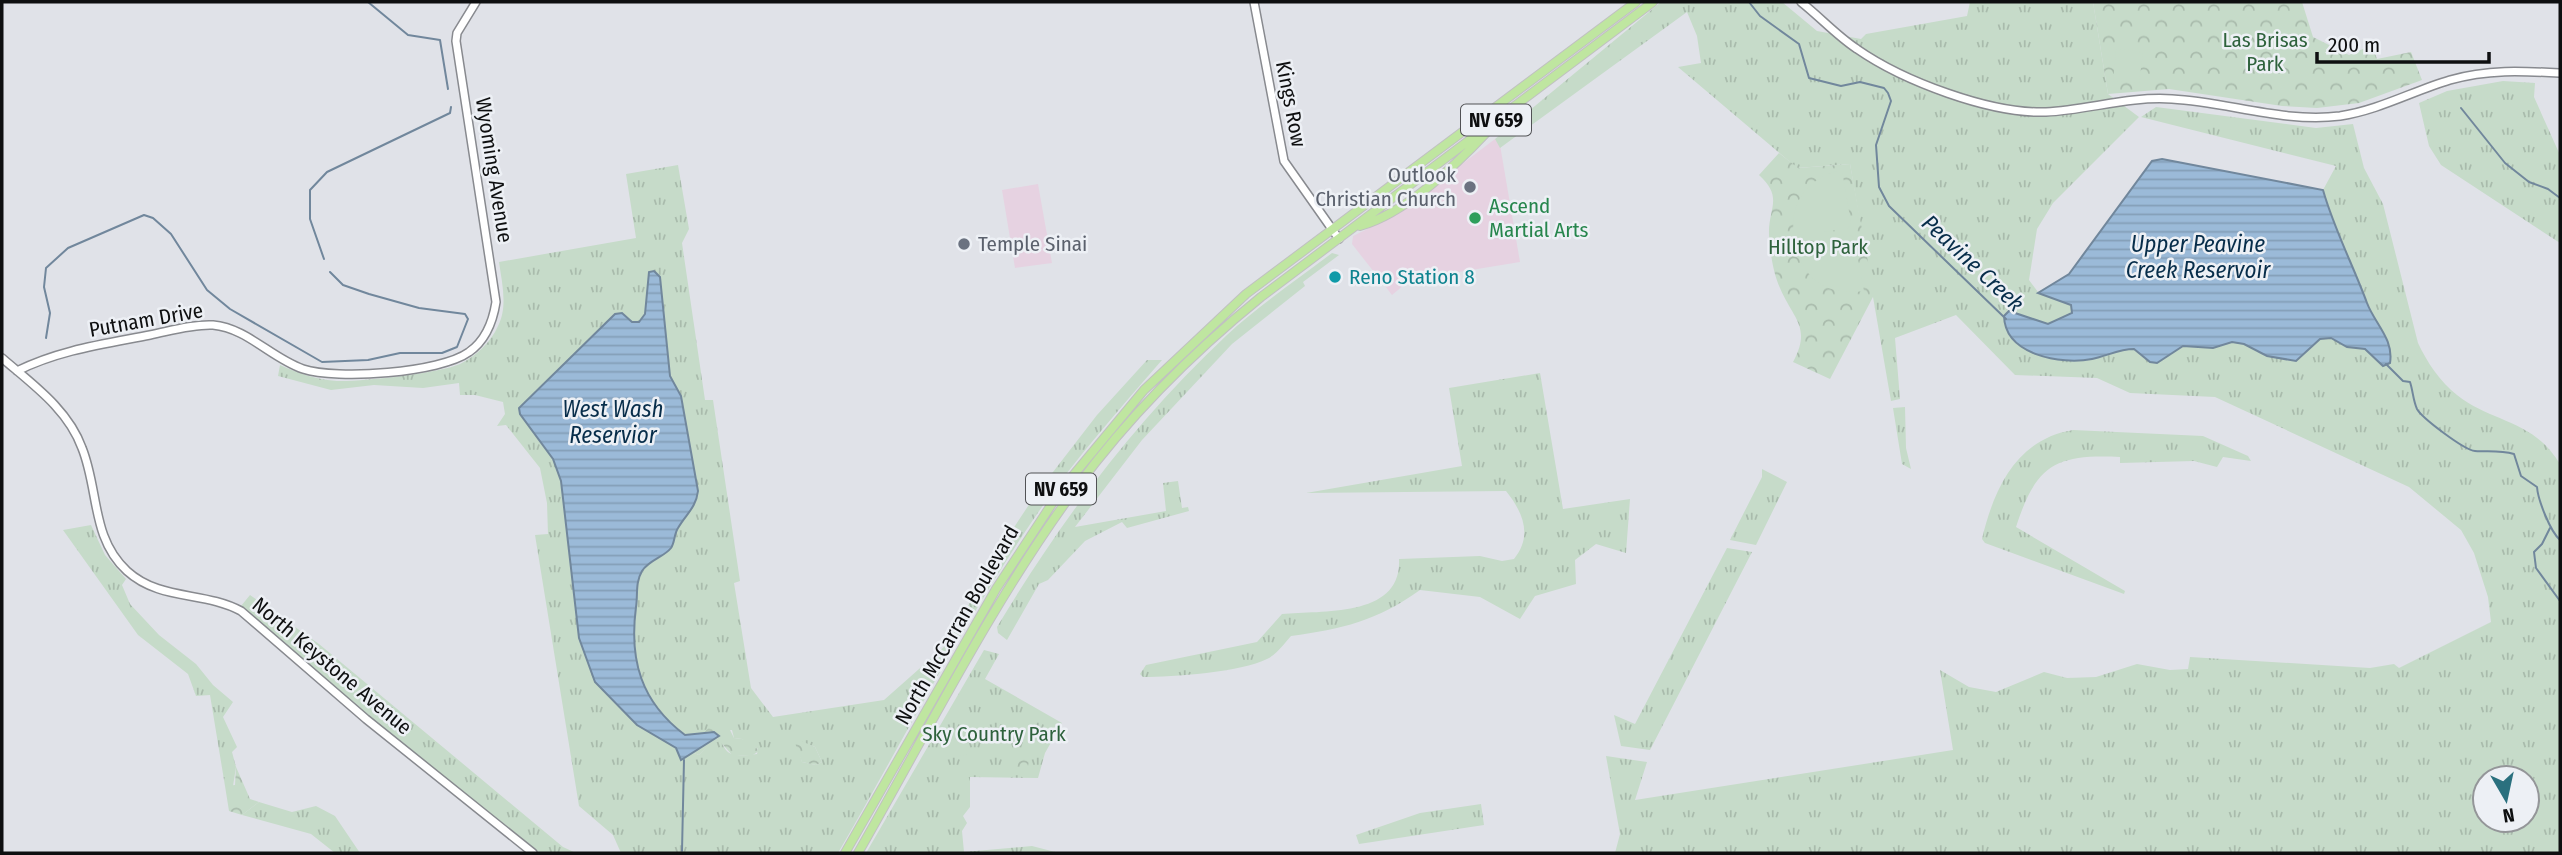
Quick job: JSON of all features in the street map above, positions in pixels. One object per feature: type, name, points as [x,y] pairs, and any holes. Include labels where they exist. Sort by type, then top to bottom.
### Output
[{"type":"main road","name":"North McCarran Boulevard","points":[[845,853],[1012,563],[1060,490],[1122,414],[1213,323],[1332,230],[1636,2]]},
{"type":"main road","name":"North McCarran Boulevard","points":[[858,853],[1029,556],[1078,485],[1131,421],[1225,327],[1353,228],[1380,220],[1447,170],[1504,114],[1653,2]]},
{"type":"main road","points":[[1122,414],[1131,421]]},
{"type":"street","name":"Wyoming Avenue","points":[[476,2],[457,33],[456,41],[496,292],[492,321],[477,344]]},
{"type":"street","name":"Kings Row","points":[[1254,2],[1281,152],[1288,169],[1339,239]]},
{"type":"street","points":[[1801,2],[1846,41],[1886,66],[1964,99],[2012,111],[2049,112],[2155,99],[2290,116],[2322,117],[2370,109],[2477,74],[2518,70],[2560,73]]},
{"type":"street","name":"Putnam Drive","points":[[16,371],[67,352],[201,326],[234,330],[291,365],[335,375],[450,362],[477,344]]},
{"type":"street","name":"North Keystone Avenue","points":[[2,358],[58,408],[77,436],[86,460],[102,534],[109,549],[128,572],[161,591],[216,601],[241,611],[359,713],[533,853]]},
{"type":"shaded area","points":[[1495,139],[1500,145],[1520,262],[1410,280],[1392,295],[1352,244],[1353,236],[1392,217]]},
{"type":"shaded area","points":[[1038,184],[1052,263],[1015,268],[1002,190]]},
{"type":"green space","points":[[1661,2],[1782,2],[1817,31],[1861,39],[1866,34],[1967,16],[1970,2],[2093,2],[2108,94],[2139,117],[2053,203],[2037,229],[2029,280],[2038,292],[2069,274],[2152,161],[2162,159],[2323,190],[2336,166],[2141,117],[2156,107],[2316,128],[2353,124],[2364,168],[2383,204],[2418,343],[2426,357],[2440,378],[2457,395],[2537,438],[2560,464],[2560,853],[1615,853],[1620,834],[1606,756],[1647,762],[1635,800],[1953,750],[1940,670],[1969,687],[1996,692],[2044,672],[2067,678],[2096,677],[2137,664],[2170,670],[2188,669],[2190,657],[2370,668],[2394,664],[2399,668],[2491,622],[2488,597],[2474,553],[2461,530],[2409,487],[2215,397],[2130,393],[2097,378],[2015,375],[1956,315],[1895,338],[1900,399],[1891,401],[1850,164],[1797,168],[1678,67],[1701,63],[1697,36],[1687,12],[1500,148],[1495,139]]},
{"type":"green space","name":"Las Brisas Park","points":[[2093,2],[2302,2],[2313,37],[2349,55],[2372,45],[2377,59],[2411,52],[2422,80],[2359,103],[2317,108],[2282,106],[2169,89],[2108,94]]},
{"type":"green space","points":[[2129,49],[2143,53],[2139,83],[2113,81],[2116,50]]},
{"type":"green space","points":[[2503,81],[2535,83],[2534,97],[2560,155],[2560,243],[2441,165],[2429,146],[2419,103],[2447,91]]},
{"type":"green space","name":"Hilltop Park","points":[[1779,153],[1798,168],[1850,164],[1874,295],[1830,379],[1793,362],[1801,340],[1801,331],[1775,276],[1769,235],[1773,197],[1767,183],[1759,175]]},
{"type":"green space","points":[[678,165],[689,229],[682,243],[705,400],[713,400],[740,581],[734,583],[751,688],[773,717],[884,700],[945,646],[1007,538],[1036,494],[1097,415],[1147,360],[1162,360],[1065,476],[1008,558],[838,853],[621,853],[613,835],[579,806],[535,535],[548,534],[547,503],[540,468],[506,425],[497,426],[505,414],[503,402],[475,395],[460,395],[459,383],[423,388],[374,385],[331,390],[278,376],[280,365],[322,379],[337,381],[436,371],[466,361],[487,343],[501,319],[503,295],[499,262],[636,238],[626,174]],"holes":[[[732,730],[734,738],[742,739],[758,749],[757,754],[730,753],[722,741],[716,738],[699,755],[689,751],[705,732]],[[798,747],[815,747],[822,762],[816,765],[802,762]]]},
{"type":"green space","points":[[1842,170],[1851,223],[1848,228],[1794,237],[1795,213],[1803,193],[1819,178]]},
{"type":"green space","points":[[1850,235],[1854,238],[1864,291],[1840,291],[1819,283],[1811,277],[1799,258],[1796,245]]},
{"type":"green space","points":[[1332,253],[1339,255],[1303,282],[1305,286],[1232,344],[1142,440],[1075,527],[1166,511],[1163,483],[1178,481],[1182,508],[1188,507],[1189,511],[1127,528],[1122,522],[1085,541],[1048,580],[1039,584],[1007,640],[998,633],[997,627],[1047,548],[1102,473],[1161,402],[1239,324]]},
{"type":"green space","points":[[1540,373],[1563,509],[1630,499],[1626,553],[1596,544],[1575,560],[1576,584],[1535,596],[1520,619],[1480,597],[1420,590],[1389,609],[1358,622],[1291,636],[1274,654],[1256,664],[1188,675],[1143,677],[1140,674],[1146,665],[1257,642],[1282,614],[1337,610],[1374,601],[1388,592],[1396,578],[1399,559],[1480,556],[1502,561],[1514,559],[1523,542],[1524,524],[1506,491],[1306,493],[1462,466],[1449,388]]},
{"type":"green space","points":[[1905,407],[1906,448],[1911,469],[1902,464],[1893,408]]},
{"type":"green space","points":[[2073,430],[2203,436],[2248,456],[2251,461],[2223,457],[2217,467],[2194,461],[2120,463],[2120,457],[2079,458],[2064,461],[2041,477],[2032,489],[2016,527],[2125,591],[2124,594],[1985,543],[1982,539],[1993,502],[2011,469],[2037,444],[2054,435]]},
{"type":"green space","points":[[1762,469],[1787,482],[1756,545],[1730,540],[1762,477]]},
{"type":"green space","points":[[91,525],[105,555],[126,579],[122,585],[130,604],[159,635],[196,664],[213,685],[233,702],[223,717],[237,747],[232,752],[236,767],[233,786],[225,786],[210,695],[196,696],[188,674],[138,635],[63,530]]},
{"type":"green space","points":[[1727,548],[1752,552],[1650,750],[1621,746],[1614,715],[1635,724]]},
{"type":"green space","points":[[250,595],[319,644],[563,847],[576,853],[540,853],[371,718],[241,606]]},
{"type":"green space","name":"Sky Country Park","points":[[984,650],[999,654],[985,679],[1062,723],[1045,753],[1038,778],[970,777],[970,807],[963,816],[967,823],[962,831],[964,852],[1032,846],[1059,853],[866,853]]},
{"type":"green space","points":[[711,725],[729,728],[734,738],[749,740],[759,751],[753,755],[733,756],[717,738],[699,755],[689,751]]},
{"type":"green space","points":[[965,736],[967,755],[957,756],[954,738]]},
{"type":"green space","points":[[799,740],[815,747],[822,762],[816,765],[802,762],[795,743]]},
{"type":"green space","points":[[1019,754],[1030,756],[1028,766],[1010,770],[1008,762]]},
{"type":"green space","points":[[236,767],[250,799],[259,802],[242,815],[229,811],[225,786],[235,785]]},
{"type":"green space","points":[[259,802],[292,812],[316,806],[335,816],[360,853],[335,853],[311,834],[242,815]]},
{"type":"green space","points":[[1481,804],[1484,825],[1359,844],[1356,835],[1420,813]]},
{"type":"water","name":"Upper Peavine Creek Reservoir","points":[[2162,159],[2323,190],[2370,311],[2387,339],[2390,363],[2383,366],[2365,349],[2347,347],[2331,338],[2320,339],[2296,361],[2267,356],[2244,344],[2232,342],[2213,348],[2183,346],[2157,363],[2150,362],[2134,349],[2092,359],[2051,358],[2024,348],[2014,340],[2007,329],[2004,316],[2009,311],[2048,324],[2072,313],[2071,305],[2038,293],[2069,274],[2152,161]]},
{"type":"water","name":"West Wash Reservior","points":[[654,271],[660,277],[670,376],[681,396],[698,491],[693,506],[677,530],[671,548],[642,571],[637,589],[635,645],[641,679],[658,709],[670,722],[685,735],[714,732],[719,736],[681,760],[676,748],[637,725],[595,682],[579,638],[561,481],[553,459],[520,414],[519,408],[615,314],[622,313],[632,322],[639,322],[645,314],[649,272]]},
{"type":"waterway","points":[[368,2],[408,35],[440,40],[448,89]]},
{"type":"waterway","name":"Peavine Creek","points":[[1749,2],[1760,16],[1799,44],[1809,78],[1841,86],[1860,82],[1884,88],[1891,101],[1876,145],[1879,187],[1889,206],[2006,319]]},
{"type":"waterway","points":[[324,259],[310,219],[310,190],[327,172],[450,113],[451,107]]},
{"type":"waterway","points":[[2461,108],[2505,163],[2529,182],[2548,189],[2560,198]]},
{"type":"waterway","points":[[46,338],[50,313],[44,287],[46,268],[68,248],[144,215],[153,218],[171,234],[207,290],[230,309],[322,362],[368,360],[400,353],[442,353],[457,347],[468,319],[465,314],[419,308],[369,294],[343,285],[330,272]]},
{"type":"waterway","name":"Peavine Creek","points":[[2386,364],[2403,381],[2410,382],[2420,413],[2453,440],[2475,451],[2514,454],[2521,476],[2537,487],[2545,515],[2560,540]]},
{"type":"waterway","points":[[2550,528],[2542,544],[2534,552],[2536,568],[2560,601]]},
{"type":"waterway","points":[[682,851],[684,760]]},
{"type":"place","name":"Outlook Christian Church","points":[[1470,187]]},
{"type":"place","name":"Ascend Martial Arts","points":[[1475,218]]},
{"type":"place","name":"Temple Sinai","points":[[964,244]]},
{"type":"place","name":"Reno Station 8","points":[[1335,277]]}]
